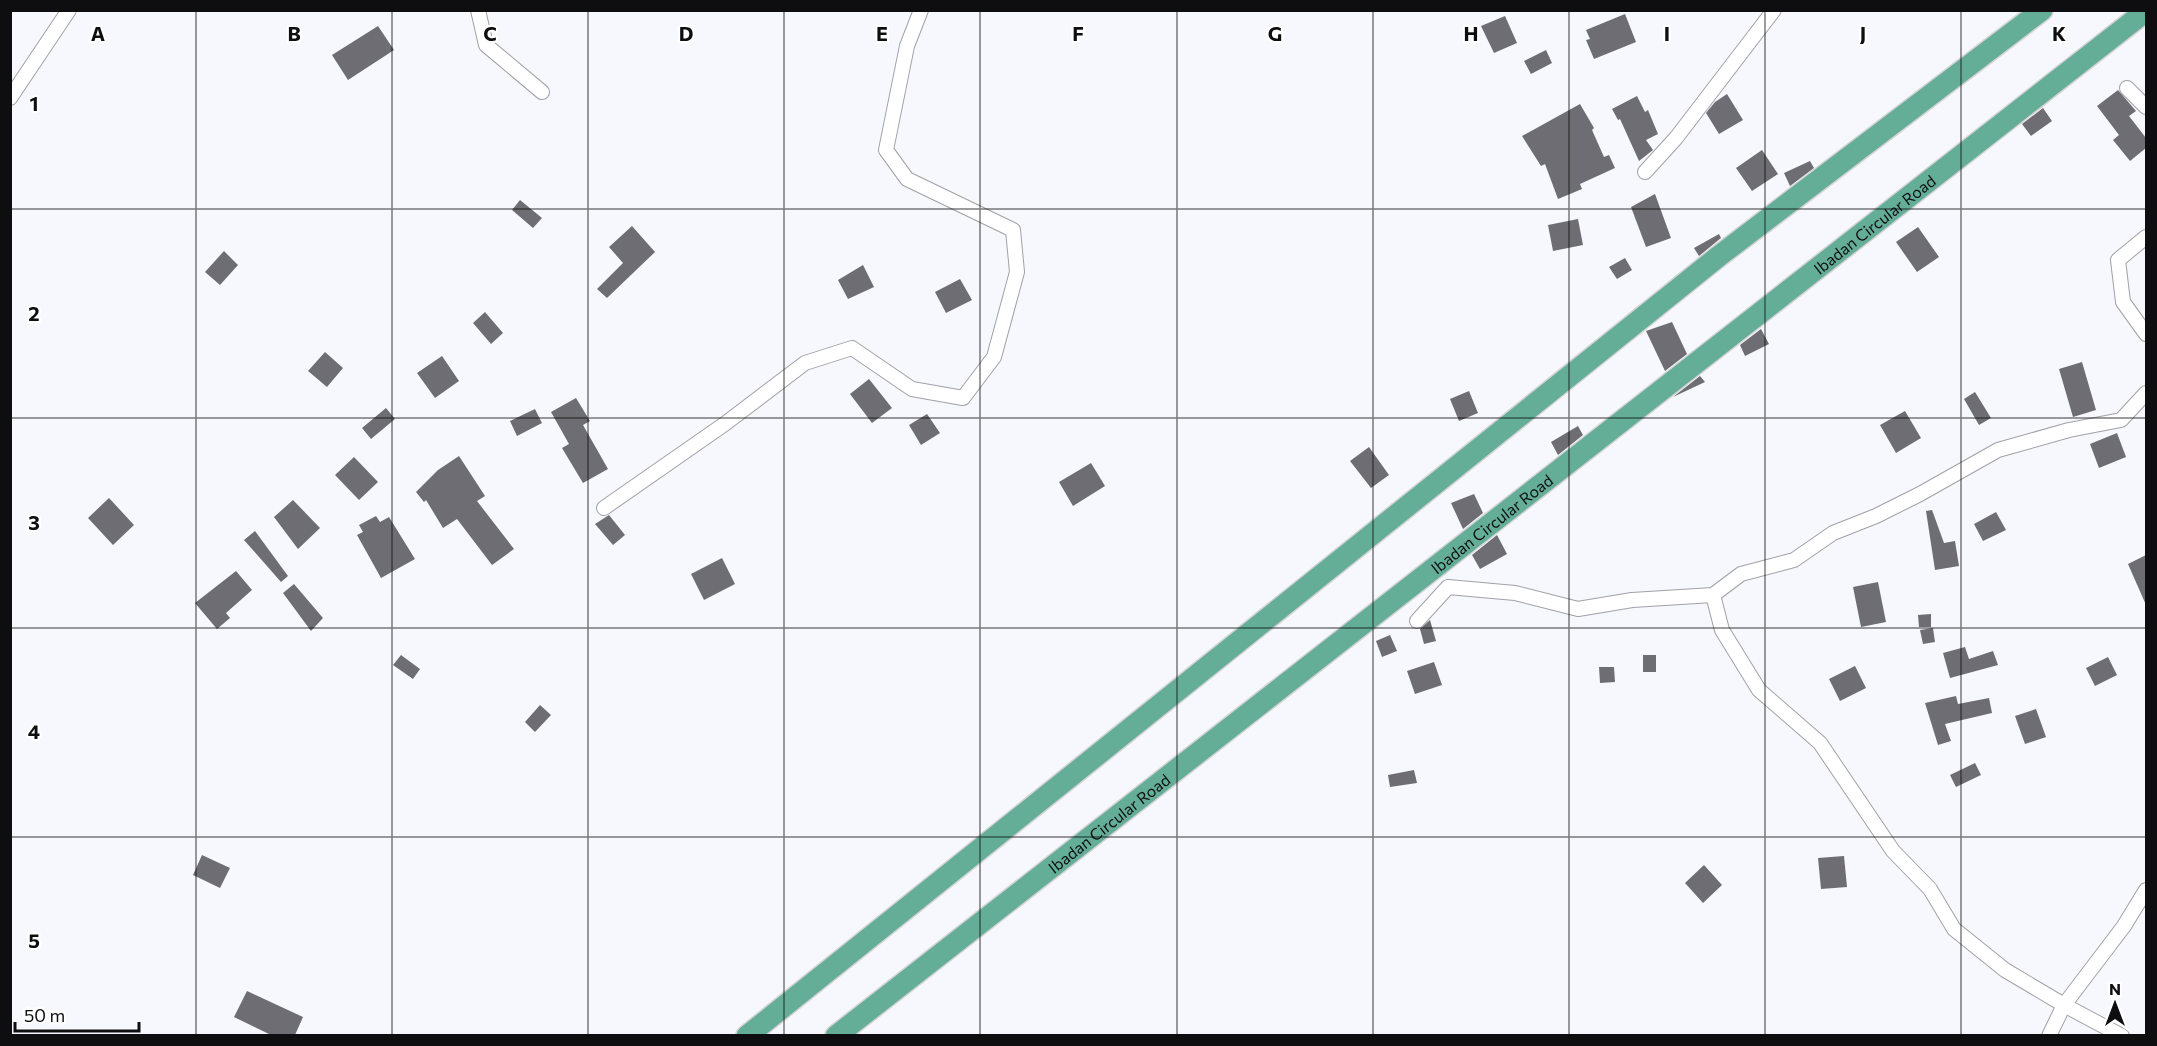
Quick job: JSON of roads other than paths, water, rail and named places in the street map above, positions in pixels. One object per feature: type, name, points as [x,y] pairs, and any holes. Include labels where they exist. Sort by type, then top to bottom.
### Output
[{"type":"highway","points":[[747,1035],[1719,256],[2042,10]]},
{"type":"highway","name":"Ibadan Circular Road","points":[[836,1035],[2146,11]]},
{"type":"street","points":[[10,98],[69,10]]},
{"type":"street","points":[[477,10],[486,45],[542,92]]},
{"type":"street","points":[[603,508],[726,423],[805,363],[852,348],[912,389],[963,398],[994,357],[1017,272],[1012,230],[907,179],[886,150],[907,46],[921,10]]},
{"type":"street","points":[[1645,172],[1676,138],[1774,10]]},
{"type":"street","points":[[2127,88],[2146,107]]},
{"type":"street","points":[[2146,237],[2118,260],[2123,302],[2146,334]]},
{"type":"street","points":[[1417,621],[1448,587],[1515,593],[1578,609],[1632,600],[1713,596],[1741,574],[1794,560],[1833,532],[1875,516],[1920,494],[1998,450],[2069,429],[2121,420],[2146,393]]},
{"type":"street","points":[[1713,596],[1722,630],[1760,690],[1820,743],[1893,852],[1930,889],[1954,929],[2005,970],[2064,1005],[2122,1035]]},
{"type":"street","points":[[2049,1035],[2064,1005],[2124,927],[2146,890]]}]
